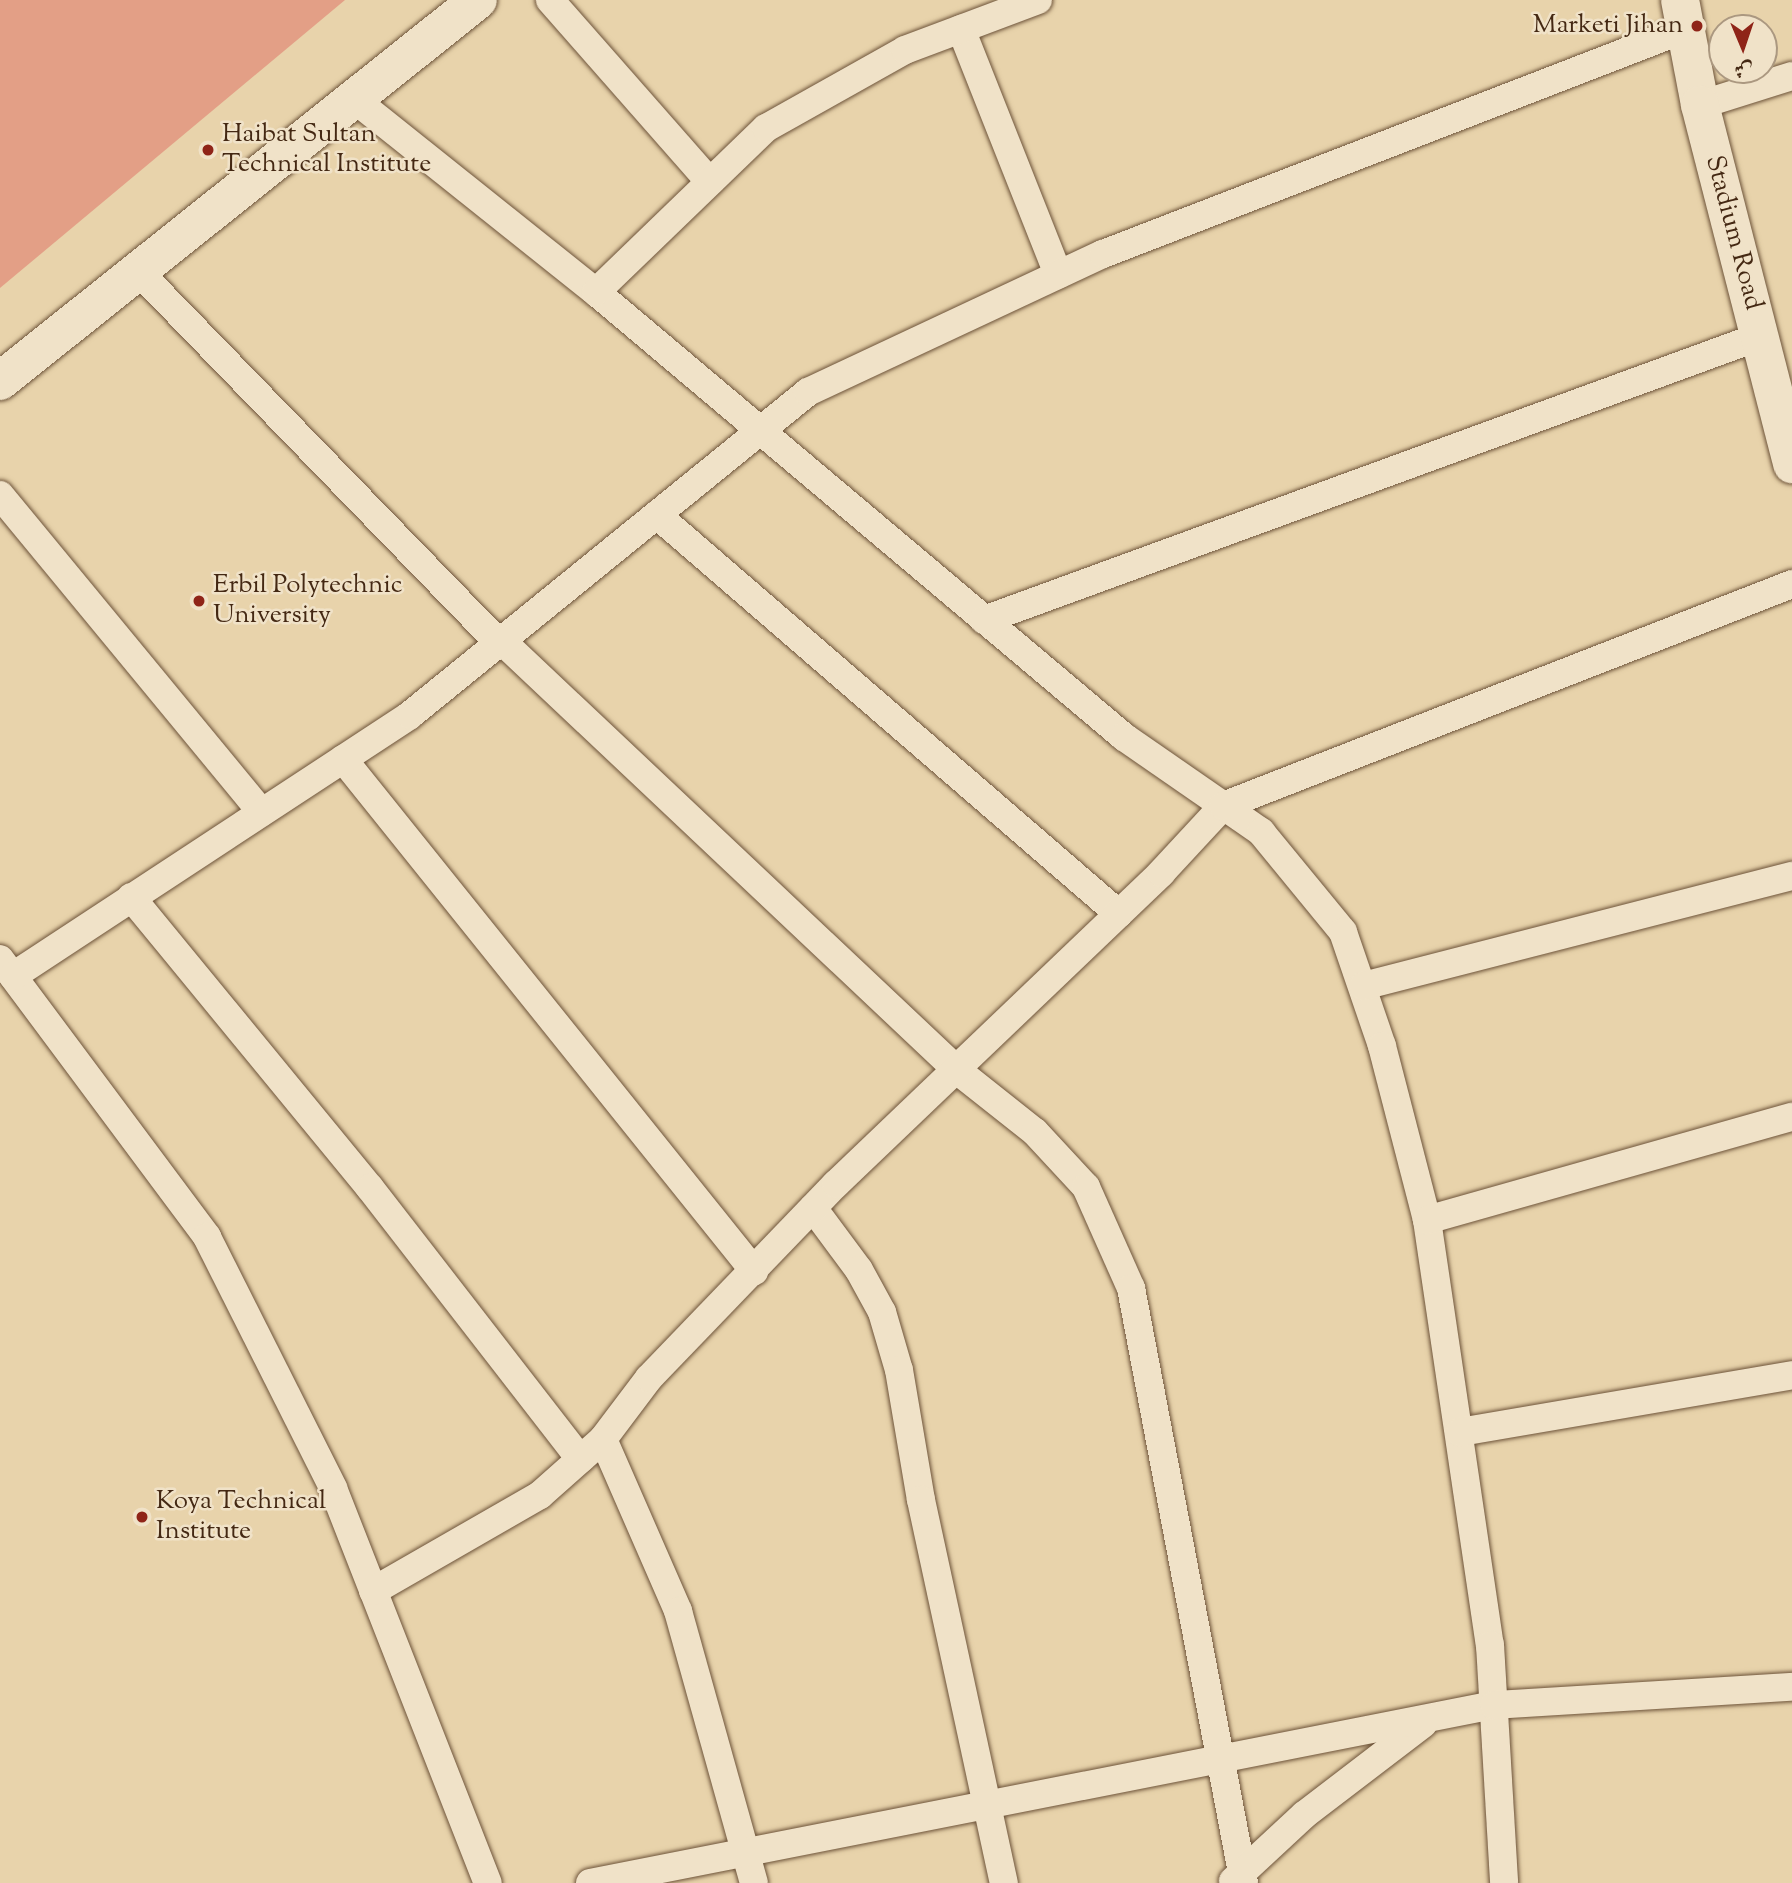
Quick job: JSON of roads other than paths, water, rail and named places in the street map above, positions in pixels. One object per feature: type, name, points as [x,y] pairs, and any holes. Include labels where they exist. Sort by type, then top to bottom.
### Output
[{"type":"street","points":[[0,381],[478,0]]},
{"type":"street","points":[[550,0],[709,182]]},
{"type":"street","points":[[596,292],[765,128],[905,50],[1038,0]]},
{"type":"street","points":[[488,1883],[333,1488],[208,1237],[6,968],[131,897],[410,715],[657,515],[757,429],[808,392],[1058,274],[1464,111],[1683,15]]},
{"type":"street","name":"Stadium Road","points":[[1683,15],[1700,105],[1761,336],[1786,406],[1792,464]]},
{"type":"street","points":[[961,29],[1058,274]]},
{"type":"street","points":[[1700,105],[1792,75]]},
{"type":"street","points":[[354,99],[596,292],[1124,737],[1261,832],[1343,932],[1363,986],[1427,1220],[1460,1432],[1494,1704],[1504,1883]]},
{"type":"street","points":[[138,271],[501,643],[958,1071],[1035,1132],[1078,1178],[1113,1241],[1133,1302],[1223,1760],[1239,1879]]},
{"type":"street","points":[[984,620],[1761,336]]},
{"type":"street","points":[[0,495],[261,812]]},
{"type":"street","points":[[657,515],[1119,914]]},
{"type":"street","points":[[373,1591],[540,1495],[603,1439],[649,1378],[813,1208],[1119,914],[1223,806],[1792,584]]},
{"type":"street","points":[[343,759],[754,1271]]},
{"type":"street","points":[[1363,986],[1792,876]]},
{"type":"street","points":[[131,897],[370,1188],[580,1459]]},
{"type":"street","points":[[1427,1220],[1792,1117]]},
{"type":"street","points":[[813,1208],[859,1270],[889,1335],[1004,1883]]},
{"type":"street","points":[[1460,1432],[1792,1375]]},
{"type":"street","points":[[603,1439],[678,1611],[754,1883]]},
{"type":"street","points":[[590,1883],[1428,1720],[1494,1704],[1792,1686]]},
{"type":"street","points":[[1239,1879],[1304,1815],[1428,1720]]},
{"type":"place","name":"Marketi Jihan","points":[[1697,26]]},
{"type":"place","name":"Haibat Sultan Technical Institute","points":[[208,150]]},
{"type":"place","name":"Erbil Polytechnic University","points":[[199,601]]},
{"type":"place","name":"Koya Technical Institute","points":[[142,1517]]}]
